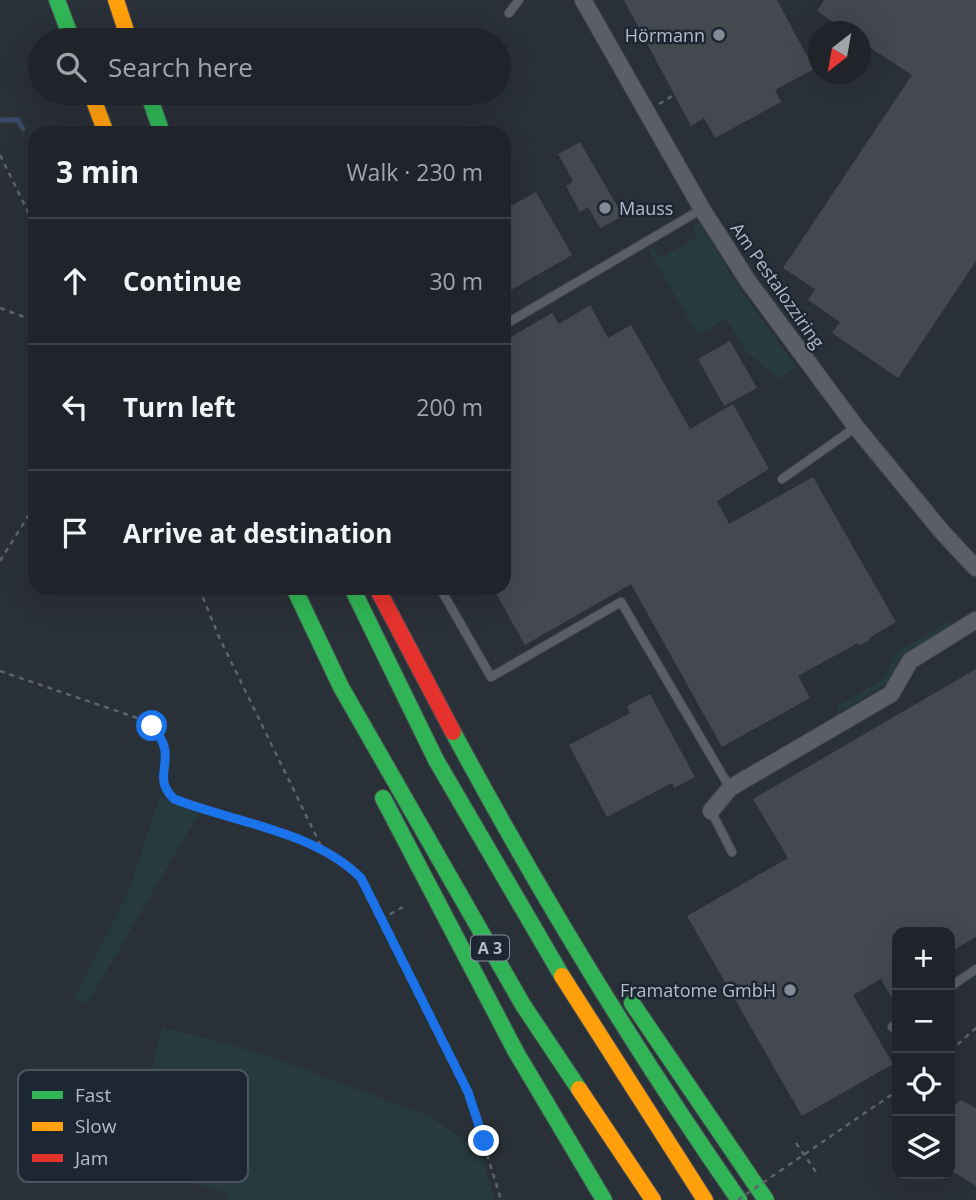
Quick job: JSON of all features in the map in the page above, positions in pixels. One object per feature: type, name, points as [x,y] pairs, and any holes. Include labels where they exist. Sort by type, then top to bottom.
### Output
[{"type":"highway","points":[[57,0],[68,28]]},
{"type":"highway","points":[[116,0],[125,28]]},
{"type":"highway","points":[[96,105],[103,126]]},
{"type":"highway","points":[[152,105],[160,126]]},
{"type":"highway","name":"A 3","points":[[297,595],[341,687],[523,1005],[653,1200]]},
{"type":"highway","name":"A 3","points":[[355,595],[448,782],[556,968],[705,1200]]},
{"type":"highway","points":[[381,595],[556,919],[691,1133],[738,1200]]},
{"type":"highway","points":[[341,687],[360,753]]},
{"type":"highway","points":[[379,790],[504,1033],[557,1126],[604,1200]]},
{"type":"highway","points":[[497,811],[608,970]]},
{"type":"highway","points":[[624,992],[766,1200]]},
{"type":"street","name":"Am Pestalozziring","points":[[583,0],[702,209],[748,281],[856,427],[943,533],[976,568]]},
{"type":"street","points":[[710,811],[730,789],[891,694],[910,661],[976,620]]},
{"type":"lane","points":[[509,13],[519,0]]},
{"type":"lane","points":[[511,321],[702,209]]},
{"type":"lane","points":[[782,479],[856,427]]},
{"type":"lane","points":[[444,595],[491,677],[621,602],[730,789]]},
{"type":"lane","points":[[710,811],[732,852]]},
{"type":"lane","points":[[955,984],[976,969]]},
{"type":"path","points":[[660,103],[674,95]]},
{"type":"path","points":[[0,155],[28,212]]},
{"type":"path","points":[[0,308],[28,318]]},
{"type":"path","points":[[0,561],[28,516]]},
{"type":"path","points":[[202,595],[219,637],[322,849]]},
{"type":"path","points":[[0,671],[139,719],[152,726],[161,737],[165,751],[165,790],[174,799],[322,849],[342,861],[361,878],[468,1092],[501,1200]]},
{"type":"path","points":[[381,919],[405,906]]},
{"type":"path","points":[[955,1047],[976,1028]]},
{"type":"path","points":[[738,1200],[892,1094]]},
{"type":"path","points":[[796,1143],[816,1172]]},
{"type":"green space","points":[[699,222],[735,282],[796,367],[778,379],[746,351],[726,318],[698,335],[649,250],[653,247],[660,258],[698,237],[692,225]]},
{"type":"green space","points":[[950,621],[953,626],[901,656],[888,683],[840,712],[837,707],[883,679],[897,652]]},
{"type":"green space","points":[[160,796],[203,814],[195,820],[87,1004],[74,1000],[128,893]]},
{"type":"green space","points":[[162,1027],[260,1053],[429,1116],[480,1150],[495,1200],[227,1200],[228,1193],[193,1182],[248,1182],[248,1070],[152,1070]]},
{"type":"building","name":"Hörmann","points":[[624,0],[777,0],[808,58],[808,72],[775,90],[781,102],[715,138],[704,118],[691,126]]},
{"type":"building","points":[[824,0],[976,0],[976,261],[898,378],[832,333],[840,322],[808,300],[815,289],[783,268],[912,75],[871,48],[871,21],[831,21],[817,11]]},
{"type":"building","points":[[580,142],[623,216],[600,228],[588,207],[580,212],[566,186],[573,181],[558,154]]},
{"type":"building","points":[[536,192],[572,255],[511,290],[511,206]]},
{"type":"building","points":[[590,305],[608,338],[631,325],[690,429],[733,404],[769,469],[717,501],[729,524],[813,477],[896,622],[869,638],[870,640],[859,646],[858,643],[798,676],[810,698],[722,747],[631,584],[525,645],[497,595],[511,595],[511,337],[552,313],[559,324]]},
{"type":"building","points":[[730,341],[757,388],[724,406],[698,359]]},
{"type":"building","points":[[976,669],[976,937],[955,949],[955,927],[892,927],[892,998],[881,979],[853,995],[892,1065],[802,1116],[687,916],[788,858],[753,799]]},
{"type":"building","points":[[650,694],[695,777],[674,788],[672,783],[607,817],[569,745],[630,713],[627,706]]},
{"type":"building","points":[[961,1100],[976,1108],[976,1186],[955,1173],[955,1105]]},
{"type":"waterway","points":[[2,120],[18,120],[23,129]]},
{"type":"traffic: fast","points":[[57,0],[68,28]]},
{"type":"traffic: fast","points":[[152,105],[160,126]]},
{"type":"traffic: fast","points":[[297,595],[341,687],[523,1005],[579,1089]]},
{"type":"traffic: fast","points":[[355,595],[436,760],[562,976]]},
{"type":"traffic: fast","points":[[453,732],[590,970],[739,1200]]},
{"type":"traffic: fast","points":[[383,798],[516,1052],[604,1200]]},
{"type":"traffic: fast","points":[[632,1003],[766,1200]]},
{"type":"traffic: slow","points":[[116,0],[125,28]]},
{"type":"traffic: slow","points":[[96,105],[103,126]]},
{"type":"traffic: slow","points":[[562,976],[705,1200]]},
{"type":"traffic: slow","points":[[579,1089],[653,1200]]},
{"type":"traffic: jam","points":[[381,595],[453,732]]},
{"type":"place","name":"Hörmann","points":[[719,35]]},
{"type":"place","name":"Mauss","points":[[605,208]]},
{"type":"place","name":"Framatome GmbH","points":[[790,990]]},
{"type":"route","points":[[152,726],[161,737],[165,751],[165,790],[174,799],[322,849],[348,865],[361,878],[468,1092],[484,1141]]}]
